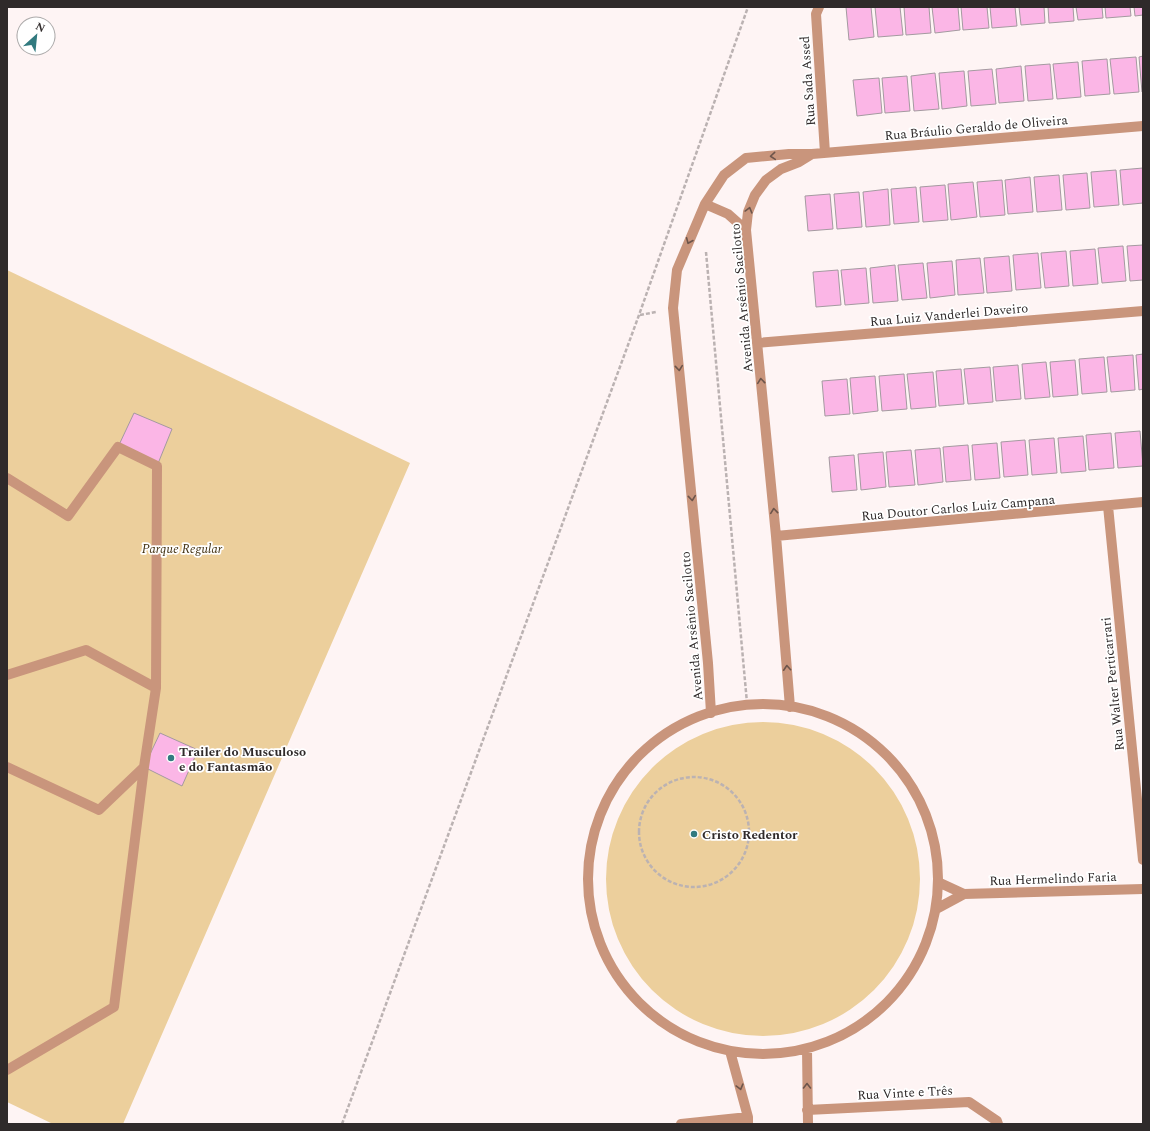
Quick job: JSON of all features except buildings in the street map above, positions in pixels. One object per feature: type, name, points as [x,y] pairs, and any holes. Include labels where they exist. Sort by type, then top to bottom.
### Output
[{"type":"street","name":"Rua Sada Assed","points":[[818,7],[816,14],[825,153]]},
{"type":"street","name":"Rua Bráulio Geraldo de Oliveira","points":[[812,154],[1143,126]]},
{"type":"street","name":"Avenida Arsênio Sacilotto","points":[[711,713],[708,663],[673,308],[677,270],[705,204],[724,175],[746,158],[789,154],[812,154]]},
{"type":"street","name":"Avenida Arsênio Sacilotto","points":[[790,707],[776,536],[746,230],[748,212],[755,195],[766,180],[781,169],[799,162],[812,154]]},
{"type":"street","points":[[705,204],[728,214],[746,230]]},
{"type":"street","name":"Rua Luiz Vanderlei Daveiro","points":[[757,343],[1143,311]]},
{"type":"street","points":[[7,478],[68,516],[118,447],[157,466],[156,688],[144,767],[114,1008],[7,1070]]},
{"type":"street","name":"Rua Doutor Carlos Luiz Campana","points":[[776,536],[1143,502]]},
{"type":"street","name":"Rua Walter Perticarrari","points":[[1108,506],[1143,860]]},
{"type":"street","points":[[7,675],[86,650],[156,688]]},
{"type":"street","points":[[747,703],[790,707],[816,713],[840,723],[858,733],[884,753],[902,773],[916,796],[927,820],[935,845],[938,882],[938,908],[924,949],[912,973],[896,994],[877,1013],[856,1028],[832,1040],[807,1049],[781,1053],[755,1054],[730,1051],[705,1044],[682,1034],[660,1020],[641,1004],[624,985],[610,964],[599,940],[592,916],[588,890],[588,864],[600,814],[612,791],[627,770],[644,751],[659,739],[687,722],[711,713],[747,703]]},
{"type":"street","points":[[7,767],[99,810],[144,767]]},
{"type":"street","name":"Rua Hermelindo Faria","points":[[938,882],[964,894],[1143,889]]},
{"type":"street","name":"Rua Hermelindo Faria","points":[[938,908],[964,894]]},
{"type":"street","points":[[807,1049],[808,1124]]},
{"type":"street","points":[[681,1124],[748,1120],[730,1051]]},
{"type":"street","name":"Rua Vinte e Três","points":[[807,1110],[969,1102],[998,1123]]},
{"type":"path","points":[[342,1124],[636,323],[748,7]]},
{"type":"path","points":[[706,252],[747,703]]},
{"type":"path","points":[[689,776],[712,780],[720,782],[743,802],[751,832],[745,854],[742,862],[720,882],[689,888],[669,882],[652,870],[639,842],[642,811],[661,786],[689,776]]},
{"type":"green space","name":"Parque Regular","points":[[7,270],[410,463],[123,1124],[53,1124],[7,1102]]},
{"type":"green space","points":[[763,722],[794,725],[823,734],[850,749],[874,768],[893,792],[908,819],[917,848],[920,879],[917,910],[908,939],[893,966],[874,990],[850,1009],[823,1024],[794,1033],[763,1036],[732,1033],[703,1024],[676,1009],[652,990],[633,966],[618,939],[609,910],[606,879],[609,848],[618,819],[633,792],[652,768],[676,749],[703,734],[732,725]]},
{"type":"place","name":"Trailer do Musculoso e do Fantasmão","points":[[171,758]]},
{"type":"place","name":"Cristo Redentor","points":[[694,834]]}]
